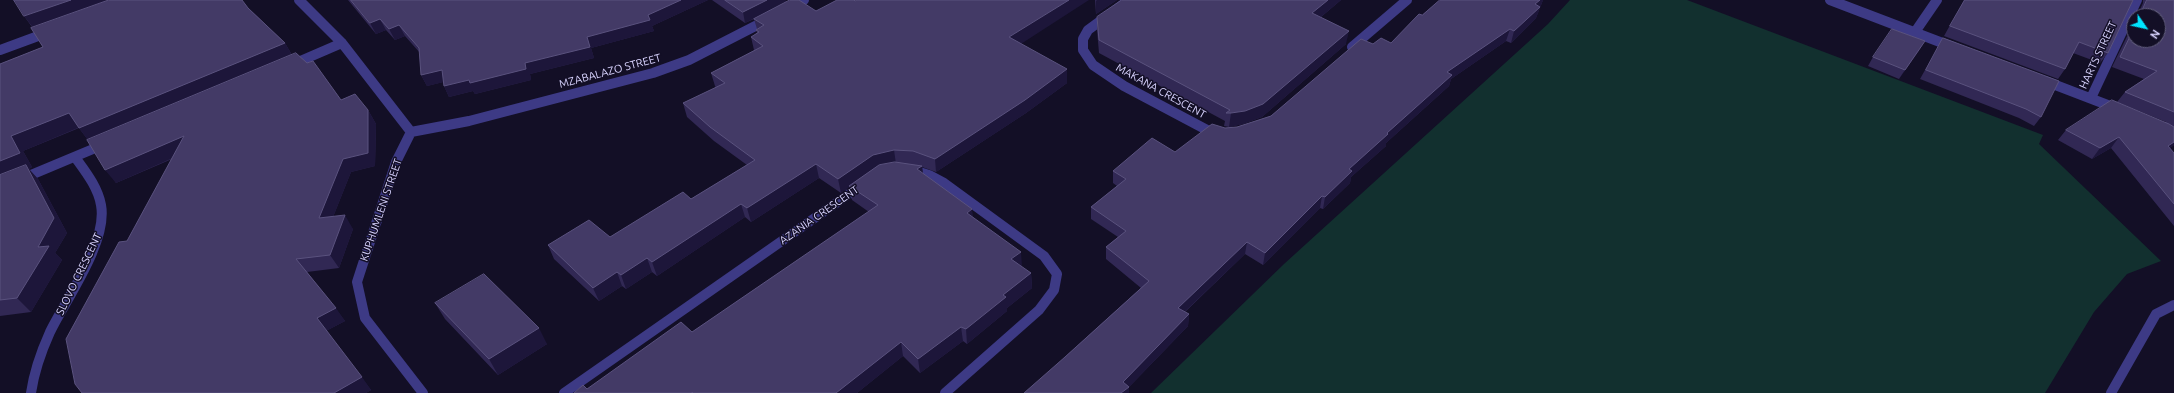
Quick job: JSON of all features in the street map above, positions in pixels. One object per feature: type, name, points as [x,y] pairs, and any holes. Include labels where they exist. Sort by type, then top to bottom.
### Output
[{"type":"street","points":[[300,0],[342,43],[410,132]]},
{"type":"street","name":"MZABALAZO STREET","points":[[410,132],[469,120],[653,73],[689,60],[804,0]]},
{"type":"street","name":"MAKANA CRESCENT","points":[[1129,0],[1088,30],[1082,39],[1084,50],[1093,65],[1124,86],[1207,130],[1225,134]]},
{"type":"street","points":[[1348,51],[1406,0]]},
{"type":"street","points":[[1830,0],[1959,49]]},
{"type":"street","points":[[1915,32],[1937,0]]},
{"type":"street","name":"HARTS STREET","points":[[2092,98],[2137,0]]},
{"type":"street","points":[[0,50],[57,30]]},
{"type":"street","points":[[285,68],[342,43]]},
{"type":"street","points":[[2033,76],[2127,113]]},
{"type":"street","name":"KUPHUMLENI STREET","points":[[410,132],[396,162],[357,282],[365,318],[423,393]]},
{"type":"street","points":[[0,188],[111,141]]},
{"type":"street","name":"SLOVO CRESCENT","points":[[31,393],[32,382],[51,332],[97,243],[103,223],[101,203],[75,157]]},
{"type":"street","points":[[898,169],[913,169],[929,175],[944,184],[1044,256],[1057,274],[1054,290],[1039,310],[945,393]]},
{"type":"street","name":"AZANIA CRESCENT","points":[[564,393],[873,178]]},
{"type":"street","points":[[2111,393],[2156,314],[2174,306]]},
{"type":"green space","points":[[1570,0],[1687,0],[2043,135],[2039,144],[2161,261],[2127,274],[2094,312],[2045,393],[1151,393],[1284,264],[1548,24]]},
{"type":"building","points":[[14,0],[71,0],[24,16]]},
{"type":"building","points":[[109,0],[242,0],[248,8],[285,43],[79,128],[69,113],[11,136],[20,153],[0,161],[0,64],[43,47],[31,28]]},
{"type":"building","points":[[351,0],[681,0],[648,15],[650,20],[587,37],[590,47],[525,63],[526,69],[470,83],[469,80],[444,86],[442,70],[421,75],[419,48],[399,25],[389,29],[380,19],[370,23]]},
{"type":"building","points":[[725,0],[767,0],[743,12]]},
{"type":"building","points":[[790,0],[799,0],[816,11],[837,0],[1069,0],[1009,37],[1067,69],[1025,100],[935,159],[913,151],[894,150],[873,155],[838,179],[816,164],[747,208],[741,204],[652,262],[647,258],[621,275],[617,272],[593,288],[548,245],[589,220],[610,237],[683,192],[691,199],[755,160],[710,127],[683,103],[725,83],[711,73],[763,46],[751,37],[759,32],[756,30],[764,25],[754,19]]},
{"type":"building","points":[[1122,0],[1328,0],[1312,13],[1349,31],[1263,104],[1245,111],[1226,113],[1230,110],[1099,40],[1097,17]]},
{"type":"building","points":[[1440,0],[1540,0],[1535,4],[1540,7],[1514,31],[1510,29],[1447,72],[1452,75],[1349,169],[1352,171],[1325,197],[1322,196],[1265,253],[1247,242],[1178,308],[1189,314],[1123,382],[1129,387],[1121,393],[1024,393],[1149,281],[1106,247],[1126,231],[1091,207],[1126,179],[1113,171],[1152,138],[1175,152],[1212,124],[1225,128],[1237,127],[1271,116],[1361,39],[1373,44],[1381,38],[1391,43],[1419,14],[1422,15]]},
{"type":"building","points":[[1965,0],[2133,0],[2129,8],[2126,8],[2126,15],[2108,53],[2079,42],[2065,69],[1950,26]]},
{"type":"building","points":[[2147,0],[2174,0],[2174,112],[2125,92],[2157,71],[2120,57],[2126,45],[2126,48],[2166,48],[2166,8],[2144,8]]},
{"type":"building","points":[[1892,29],[1925,41],[1905,70],[1873,57]]},
{"type":"building","points":[[1943,38],[2059,81],[2041,117],[2026,109],[1926,70]]},
{"type":"building","points":[[296,53],[307,63],[313,61],[341,100],[355,94],[368,110],[368,153],[343,159],[319,218],[345,215],[330,255],[296,259],[336,308],[317,318],[362,377],[334,393],[82,393],[75,384],[66,339],[119,242],[127,241],[184,136],[105,170],[87,140]]},
{"type":"building","points":[[2112,100],[2174,127],[2174,142],[2168,146],[2174,153],[2174,204],[2119,137],[2100,148],[2066,130]]},
{"type":"building","points":[[895,162],[922,166],[917,169],[972,209],[967,213],[1021,252],[1011,259],[1031,273],[1003,295],[1006,297],[966,329],[961,327],[918,359],[901,342],[836,393],[574,393],[583,385],[587,389],[681,322],[692,332],[878,205],[849,186],[879,165]]},
{"type":"building","points":[[26,165],[54,218],[38,247],[49,246],[17,298],[0,300],[0,175]]},
{"type":"building","points":[[484,274],[539,328],[489,359],[435,303]]}]
